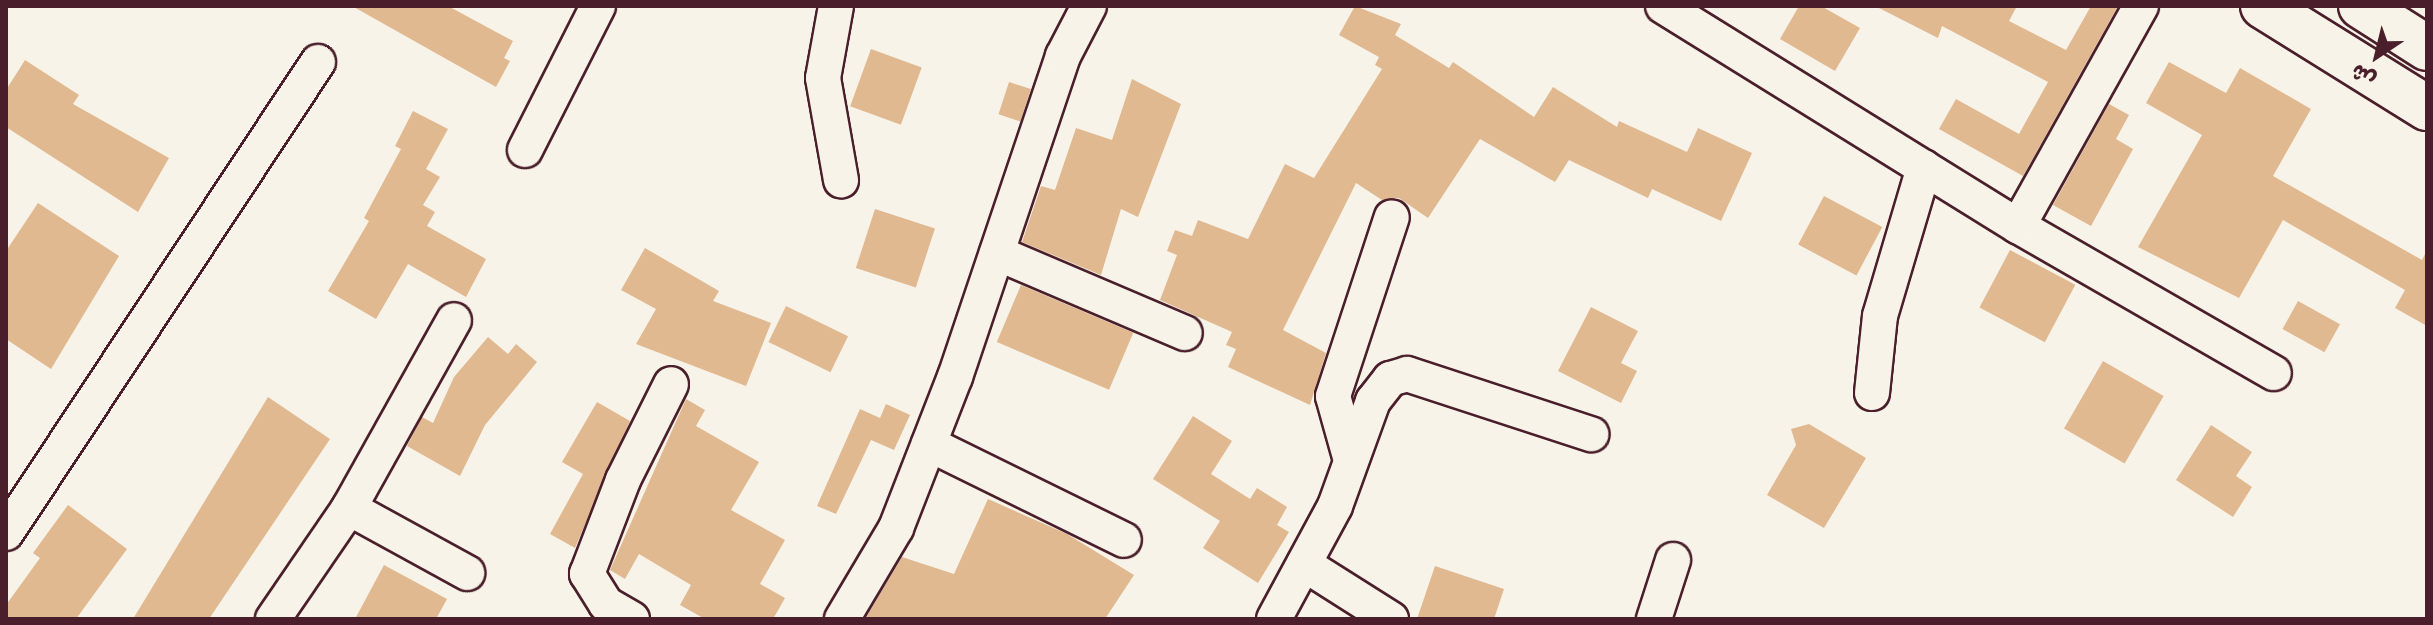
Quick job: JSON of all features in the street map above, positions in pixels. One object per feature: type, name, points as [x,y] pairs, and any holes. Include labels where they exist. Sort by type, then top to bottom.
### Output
[{"type":"highway","points":[[2263,6],[2427,108]]},
{"type":"highway","points":[[2361,6],[2427,48]]},
{"type":"street","points":[[525,150],[598,6]]},
{"type":"street","points":[[836,6],[823,78],[841,180]]},
{"type":"street","points":[[842,619],[896,528],[997,253],[1063,56],[1089,6]]},
{"type":"street","points":[[1663,6],[2018,226],[2274,373]]},
{"type":"street","points":[[2018,226],[2141,6]]},
{"type":"street","points":[[6,533],[318,62]]},
{"type":"street","points":[[1872,393],[1880,316],[1924,167]]},
{"type":"street","points":[[1350,457],[1333,396],[1392,217]]},
{"type":"street","points":[[997,253],[1185,333]]},
{"type":"street","points":[[273,619],[349,508],[454,320]]},
{"type":"street","points":[[1274,619],[1335,506],[1350,457],[1373,401],[1390,379],[1407,374],[1591,434]]},
{"type":"street","points":[[632,619],[606,604],[587,574],[623,480],[671,384]]},
{"type":"street","points":[[929,444],[1124,540]]},
{"type":"street","points":[[349,508],[467,573]]},
{"type":"street","points":[[1654,619],[1673,560]]},
{"type":"street","points":[[1304,564],[1391,619]]},
{"type":"building","points":[[352,6],[448,6],[513,41],[504,58],[510,61],[496,87]]},
{"type":"building","points":[[1355,6],[1401,24],[1395,35],[1449,68],[1453,62],[1534,117],[1553,87],[1617,127],[1619,121],[1687,152],[1698,128],[1752,153],[1721,221],[1652,189],[1648,198],[1569,160],[1555,182],[1480,139],[1428,218],[1399,198],[1382,200],[1356,183],[1283,330],[1326,353],[1310,405],[1228,367],[1236,349],[1226,345],[1232,332],[1160,300],[1177,255],[1167,251],[1175,230],[1192,236],[1198,220],[1248,239],[1285,164],[1314,178],[1382,69],[1375,65],[1379,57],[1339,35]]},
{"type":"building","points":[[1799,6],[1821,6],[1860,28],[1835,71],[1780,39]]},
{"type":"building","points":[[1875,6],[2017,6],[2009,21],[2066,50],[2091,6],[2118,6],[2023,176],[1939,129],[1956,99],[2019,134],[2048,82],[1942,26],[1938,38]]},
{"type":"building","points":[[871,49],[922,67],[901,125],[850,106]]},
{"type":"building","points":[[25,60],[79,95],[73,104],[169,158],[138,212],[6,127],[6,90]]},
{"type":"building","points":[[2169,62],[2226,93],[2240,68],[2311,109],[2273,176],[2422,260],[2427,250],[2427,326],[2395,308],[2405,290],[2283,220],[2239,298],[2138,247],[2202,135],[2146,103]]},
{"type":"building","points":[[1132,79],[1181,104],[1138,217],[1121,209],[1101,275],[1022,242],[1041,186],[1055,190],[1076,128],[1112,140]]},
{"type":"building","points":[[1009,82],[1031,89],[1020,121],[998,114]]},
{"type":"building","points":[[2109,104],[2129,115],[2116,139],[2133,149],[2091,226],[2053,205]]},
{"type":"building","points":[[413,111],[448,129],[426,169],[440,177],[423,205],[435,212],[427,226],[486,259],[466,297],[408,264],[376,319],[328,291],[369,221],[364,218],[401,149],[395,146]]},
{"type":"building","points":[[1824,196],[1882,227],[1856,276],[1798,245]]},
{"type":"building","points":[[38,203],[119,256],[51,369],[6,339],[6,251]]},
{"type":"building","points":[[875,209],[935,228],[916,287],[856,268]]},
{"type":"building","points":[[645,248],[719,291],[713,301],[771,323],[746,386],[636,344],[656,309],[621,290]]},
{"type":"building","points":[[2010,250],[2075,285],[2045,342],[1979,307]]},
{"type":"building","points":[[1021,285],[1133,333],[1109,390],[997,342]]},
{"type":"building","points":[[2298,301],[2340,324],[2324,352],[2282,329]]},
{"type":"building","points":[[786,306],[848,336],[830,372],[768,342]]},
{"type":"building","points":[[1591,307],[1638,331],[1621,363],[1637,371],[1621,403],[1558,371]]},
{"type":"building","points":[[488,337],[508,354],[516,344],[537,362],[485,425],[460,476],[407,446],[422,417],[433,423],[454,377]]},
{"type":"building","points":[[2103,361],[2164,396],[2125,464],[2064,429]]},
{"type":"building","points":[[268,397],[330,439],[209,619],[133,619]]},
{"type":"building","points":[[686,399],[705,410],[696,426],[759,462],[731,510],[785,540],[760,584],[785,598],[773,619],[705,619],[680,605],[691,585],[639,554],[625,579],[610,570]]},
{"type":"building","points":[[597,402],[630,421],[575,548],[550,534],[583,474],[562,462]]},
{"type":"building","points":[[886,404],[910,415],[894,450],[871,440],[836,514],[817,506],[860,409],[880,418]]},
{"type":"building","points":[[1193,416],[1232,441],[1211,474],[1250,499],[1257,488],[1287,507],[1277,525],[1289,532],[1258,583],[1203,548],[1220,521],[1153,479]]},
{"type":"building","points":[[1809,424],[1866,458],[1824,528],[1767,495],[1796,445],[1791,429]]},
{"type":"building","points":[[2211,425],[2252,452],[2236,476],[2252,487],[2233,517],[2176,480]]},
{"type":"building","points":[[988,499],[1067,534],[1134,575],[1105,619],[865,619],[902,557],[954,574]]},
{"type":"building","points":[[68,505],[127,549],[76,619],[6,619],[6,605],[40,558],[33,553]]},
{"type":"building","points":[[384,565],[447,599],[436,619],[355,619]]},
{"type":"building","points":[[1435,566],[1504,589],[1494,619],[1417,619]]}]
